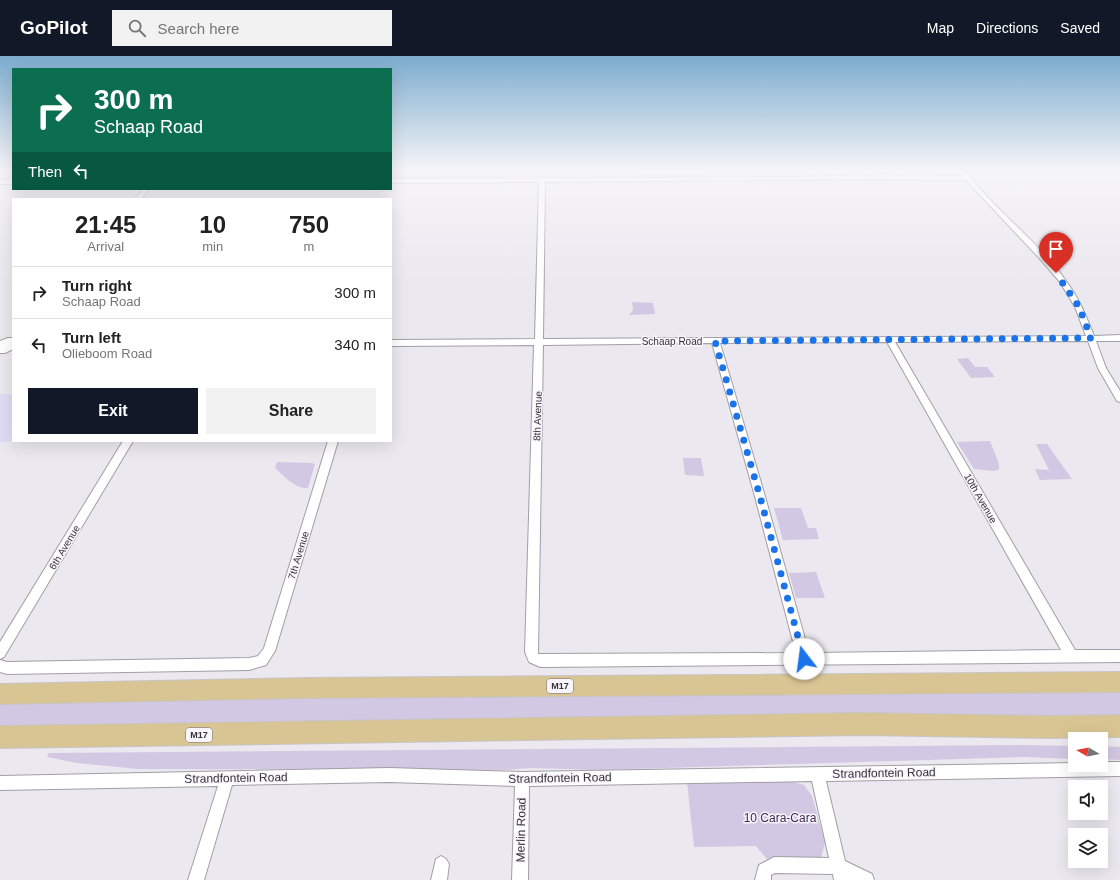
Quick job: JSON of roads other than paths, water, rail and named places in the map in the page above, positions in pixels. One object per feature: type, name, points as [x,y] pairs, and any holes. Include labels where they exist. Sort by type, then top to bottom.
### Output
[{"type":"main road","name":"M17","points":[[0,694],[310,688],[1120,682]]},
{"type":"main road","name":"M17","points":[[0,737],[863,724],[1049,727],[1120,726]]},
{"type":"street","name":"8th Avenue","points":[[541,207],[531,652],[533,658],[540,661],[804,659]]},
{"type":"street","points":[[996,207],[1044,258],[1063,281],[1079,307],[1102,368],[1120,399]]},
{"type":"street","name":"Schaap Road","points":[[392,343],[1120,338]]},
{"type":"street","name":"10th Avenue","points":[[890,340],[1071,656]]},
{"type":"street","points":[[715,341],[759,493],[804,659],[1120,656]]},
{"type":"street","points":[[1,349],[12,342]]},
{"type":"street","name":"6th Avenue","points":[[0,653],[127,442]]},
{"type":"street","name":"7th Avenue","points":[[0,666],[7,668],[257,664],[262,661],[269,651],[333,442]]},
{"type":"street","name":"Strandfontein Road","points":[[0,783],[389,775],[522,779],[1120,769]]},
{"type":"street","points":[[817,774],[840,873]]},
{"type":"street","points":[[196,880],[227,779]]},
{"type":"street","name":"Merlin Road","points":[[520,880],[522,779]]},
{"type":"street","points":[[439,880],[441,864]]},
{"type":"street","points":[[763,880],[764,870],[774,865],[840,873],[866,880]]},
{"type":"park label","name":"10 Cara-Cara","points":[[780,818]]}]
